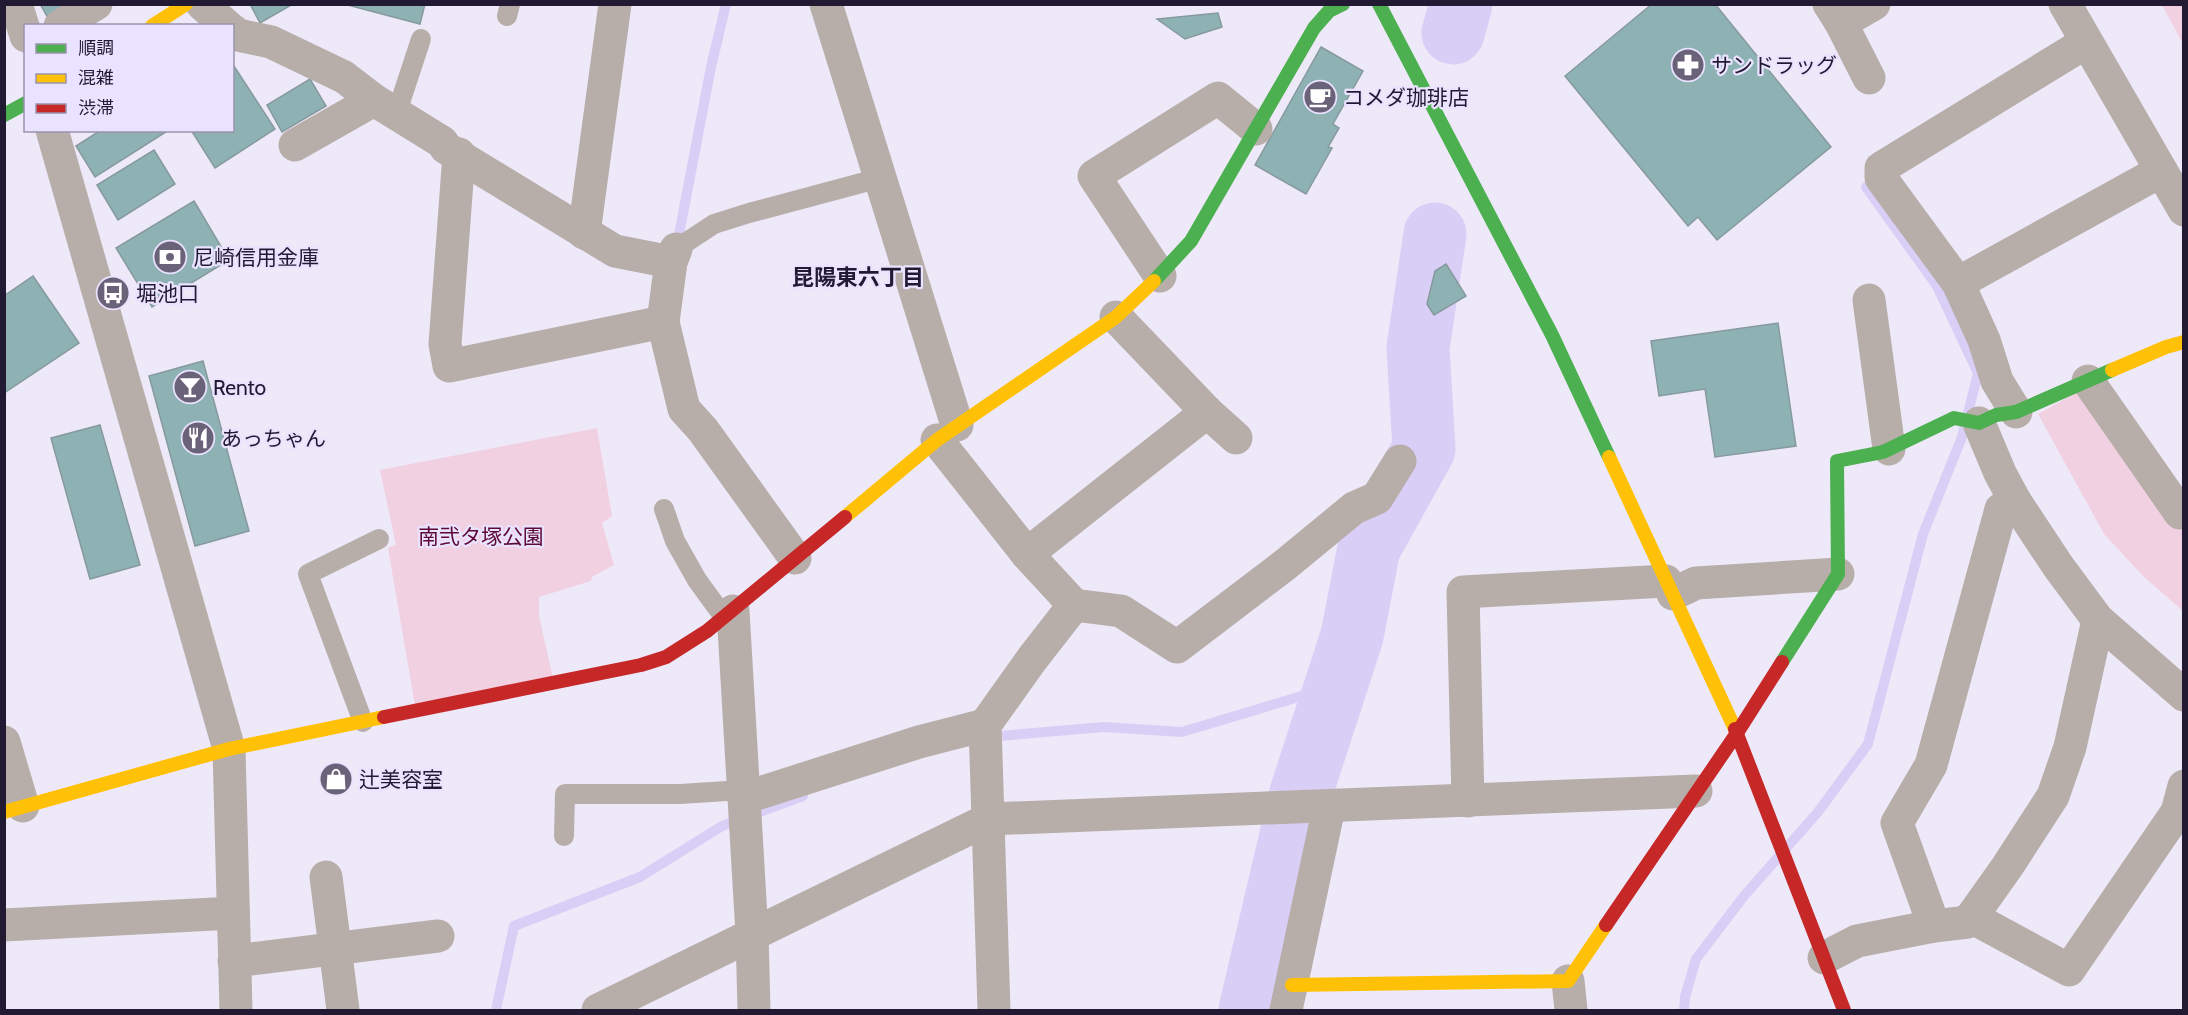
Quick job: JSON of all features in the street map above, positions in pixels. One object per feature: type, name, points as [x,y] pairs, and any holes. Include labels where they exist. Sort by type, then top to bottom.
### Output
[{"type":"street","points":[[16,4],[24,30]]},
{"type":"street","points":[[63,24],[96,4]]},
{"type":"street","points":[[155,24],[186,4]]},
{"type":"street","points":[[202,4],[225,24]]},
{"type":"street","points":[[584,233],[615,4]]},
{"type":"street","points":[[826,4],[880,178],[947,432],[1027,554],[1074,605],[1121,611],[1177,647],[1286,564],[1354,508],[1377,498],[1400,461]]},
{"type":"street","points":[[4,742],[14,809],[229,749],[641,665],[684,648],[947,432],[1116,317],[1160,276],[1191,241],[1314,28],[1329,11],[1343,4]]},
{"type":"street","points":[[1378,4],[1552,335],[1737,733],[1844,1011]]},
{"type":"street","points":[[1869,78],[1835,14],[1874,4]]},
{"type":"street","points":[[2065,4],[2085,43],[2184,210]]},
{"type":"street","points":[[234,32],[238,35],[271,42],[344,77],[385,107],[584,233],[615,250],[674,255],[663,322],[684,409],[704,430],[795,558]]},
{"type":"street","points":[[2016,412],[1997,381],[1984,340],[1958,283],[1881,178],[1881,168],[2085,43]]},
{"type":"street","points":[[1160,276],[1094,176],[1218,98],[1256,129]]},
{"type":"street","points":[[4,116],[24,104]]},
{"type":"street","points":[[294,145],[385,107]]},
{"type":"street","points":[[53,132],[229,749],[236,1011]]},
{"type":"street","points":[[459,154],[445,344],[449,366],[663,322]]},
{"type":"street","points":[[1958,283],[2161,171]]},
{"type":"street","points":[[1869,300],[1889,449]]},
{"type":"street","points":[[1116,317],[1207,412],[1236,438]]},
{"type":"street","points":[[1309,808],[1289,998],[1569,996],[1696,791],[1737,733],[1838,574],[1837,461],[1889,449],[1954,418],[1979,423],[1996,415],[2016,412],[2166,347],[2184,342]]},
{"type":"street","points":[[2088,381],[2180,513]]},
{"type":"street","points":[[1027,554],[1207,412]]},
{"type":"street","points":[[1979,423],[2000,473],[2015,501],[2058,566],[2098,620],[2184,695]]},
{"type":"street","points":[[1934,926],[1897,823],[1931,765],[2001,509],[2015,501]]},
{"type":"street","points":[[1468,801],[1463,591],[1669,587],[1696,583],[1838,574]]},
{"type":"street","points":[[994,1011],[985,725],[1074,605]]},
{"type":"street","points":[[728,614],[743,794],[752,934],[754,1011]]},
{"type":"street","points":[[1824,958],[1857,941],[1968,922],[2053,796],[2070,747],[2098,620]]},
{"type":"street","points":[[743,794],[985,725]]},
{"type":"street","points":[[1971,917],[2069,970],[2177,812],[2184,786]]},
{"type":"street","points":[[598,1011],[989,819],[1696,791]]},
{"type":"street","points":[[326,876],[343,1011]]},
{"type":"street","points":[[4,925],[232,913]]},
{"type":"street","points":[[234,961],[438,936]]},
{"type":"lane","points":[[385,107],[421,39]]},
{"type":"lane","points":[[674,255],[714,225],[780,204],[880,178]]},
{"type":"lane","points":[[664,509],[681,551],[697,580],[728,614]]},
{"type":"lane","points":[[363,722],[308,574],[379,539]]},
{"type":"lane","points":[[564,836],[565,794],[743,794]]},
{"type":"green space","points":[[2162,5],[2183,5],[2183,44]]},
{"type":"green space","points":[[2081,390],[2183,519],[2183,611],[2143,576],[2104,534],[2038,414]]},
{"type":"green space","name":"南弐タ塚公園","points":[[597,428],[612,516],[602,523],[614,565],[592,577],[591,581],[539,597],[539,616],[553,678],[415,706],[388,548],[396,545],[380,470]]},
{"type":"building","points":[[40,4],[71,4],[48,18]]},
{"type":"building","points":[[250,4],[293,4],[260,23]]},
{"type":"building","points":[[344,4],[425,4],[420,24]]},
{"type":"building","points":[[1652,4],[1715,4],[1831,147],[1717,240],[1698,217],[1688,226],[1565,76]]},
{"type":"building","points":[[1218,13],[1222,27],[1185,39],[1157,19]]},
{"type":"building","name":"コメダ珈琲店","points":[[1321,47],[1363,71],[1333,124],[1339,128],[1328,147],[1332,148],[1306,194],[1255,165]]},
{"type":"building","points":[[234,66],[275,129],[215,168],[192,132],[234,132]]},
{"type":"building","points":[[310,79],[326,106],[282,132],[267,105]]},
{"type":"building","points":[[98,132],[166,132],[95,177],[76,146]]},
{"type":"building","points":[[154,150],[175,184],[118,220],[97,185]]},
{"type":"building","points":[[194,201],[229,260],[152,307],[116,248]]},
{"type":"building","points":[[1446,264],[1466,296],[1434,315],[1427,304],[1435,271]]},
{"type":"building","points":[[33,276],[79,343],[4,393],[4,296]]},
{"type":"building","points":[[1778,323],[1796,446],[1715,457],[1705,389],[1659,396],[1651,341]]},
{"type":"building","points":[[203,361],[249,531],[195,546],[149,376]]},
{"type":"building","points":[[100,425],[140,565],[90,579],[51,438]]},
{"type":"waterway","points":[[677,245],[711,67],[726,4]]},
{"type":"waterway","points":[[1453,33],[1461,4]]},
{"type":"waterway","points":[[1684,1010],[1685,997],[1696,959],[1744,896],[1818,812],[1868,744],[1923,534],[1962,437],[1978,373],[1937,286],[1866,187]]},
{"type":"waterway","points":[[1250,1010],[1301,793],[1352,636],[1369,548],[1424,449],[1418,348],[1435,234]]},
{"type":"waterway","points":[[988,737],[1104,727],[1182,732],[1335,686]]},
{"type":"waterway","points":[[496,1010],[514,926],[640,877],[722,826],[803,796]]},
{"type":"traffic: fast","points":[[1154,281],[1191,241],[1314,28],[1329,11],[1343,4]]},
{"type":"traffic: fast","points":[[1379,4],[1552,335],[1609,457]]},
{"type":"traffic: fast","points":[[4,115],[24,104]]},
{"type":"traffic: fast","points":[[1782,662],[1838,574],[1837,461],[1883,452],[1954,418],[1979,423],[1996,415],[2016,412],[2112,370]]},
{"type":"traffic: slow","points":[[155,24],[186,4]]},
{"type":"traffic: slow","points":[[845,517],[937,440],[1116,317],[1154,281]]},
{"type":"traffic: slow","points":[[2112,370],[2166,347],[2184,342]]},
{"type":"traffic: slow","points":[[1609,457],[1735,729]]},
{"type":"traffic: slow","points":[[4,812],[229,749],[384,717]]},
{"type":"traffic: slow","points":[[1292,985],[1568,981],[1606,925]]},
{"type":"traffic: jam","points":[[384,717],[641,665],[666,657],[707,631],[845,517]]},
{"type":"traffic: jam","points":[[1606,925],[1737,733],[1782,662]]},
{"type":"traffic: jam","points":[[1735,729],[1844,1010]]},
{"type":"place","name":"サンドラッグ","points":[[1688,65]]},
{"type":"place","name":"コメダ珈琲店","points":[[1320,97]]},
{"type":"place","name":"尼崎信用金庫","points":[[170,257]]},
{"type":"place","name":"堀池口","points":[[113,293]]},
{"type":"place","name":"Rento","points":[[190,387]]},
{"type":"place","name":"あっちゃん","points":[[198,438]]},
{"type":"place","name":"辻美容室","points":[[336,779]]},
{"type":"district","name":"昆陽東六丁目","points":[[858,277]]}]
